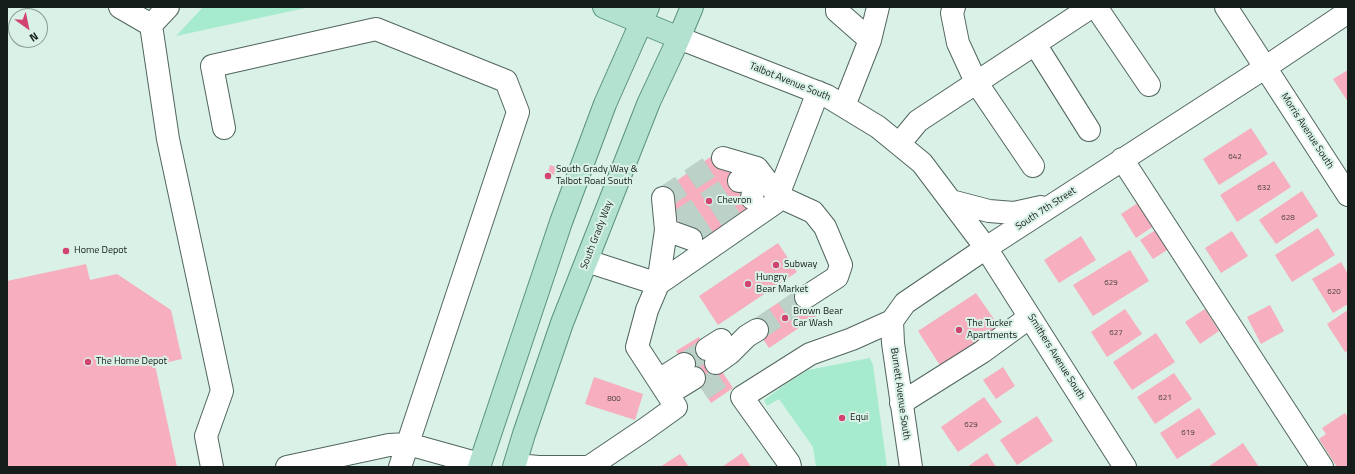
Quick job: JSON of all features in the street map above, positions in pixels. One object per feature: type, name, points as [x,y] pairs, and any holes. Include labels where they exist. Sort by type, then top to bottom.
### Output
[{"type":"main road","points":[[604,7],[645,15],[679,38]]},
{"type":"main road","name":"South Grady Way","points":[[515,466],[524,434],[562,323],[649,102],[692,7]]},
{"type":"main road","points":[[480,465],[561,222],[605,104],[645,15]]},
{"type":"street","points":[[120,7],[151,25]]},
{"type":"street","points":[[151,25],[168,7]]},
{"type":"street","points":[[844,106],[870,40],[878,7]]},
{"type":"street","points":[[954,7],[952,13],[958,43],[976,82],[1033,166]]},
{"type":"street","points":[[899,144],[918,120],[1091,7]]},
{"type":"street","points":[[1096,7],[1149,86]]},
{"type":"street","name":"Morris Avenue South","points":[[1226,7],[1348,195]]},
{"type":"street","points":[[837,8],[870,40]]},
{"type":"street","name":"South 7th Street","points":[[790,467],[742,397],[810,354],[852,339],[892,321],[905,303],[986,248],[1266,67],[1348,12]]},
{"type":"street","points":[[151,25],[168,139],[222,391],[206,436],[212,467]]},
{"type":"street","points":[[224,128],[212,66],[376,29],[506,81],[518,112],[400,467]]},
{"type":"street","name":"Talbot Avenue South","points":[[679,38],[827,96],[878,127],[922,163],[986,248]]},
{"type":"street","points":[[1035,44],[1089,130]]},
{"type":"street","points":[[658,284],[775,203],[818,92]]},
{"type":"street","points":[[723,158],[757,168],[778,196],[813,212],[826,227],[840,265],[838,277],[806,297]]},
{"type":"street","points":[[1122,159],[1322,467]]},
{"type":"street","points":[[739,180],[757,168]]},
{"type":"street","points":[[752,198],[757,168]]},
{"type":"street","points":[[662,198],[672,226],[658,284],[647,310],[637,347],[668,394]]},
{"type":"street","points":[[950,201],[989,211],[1014,212],[1052,205]]},
{"type":"street","points":[[672,226],[691,239]]},
{"type":"street","name":"Smithers Avenue South","points":[[986,248],[1125,467]]},
{"type":"street","points":[[587,261],[658,284]]},
{"type":"street","points":[[902,403],[982,352],[1030,317]]},
{"type":"street","name":"Burnett Avenue South","points":[[892,321],[893,344],[911,467]]},
{"type":"street","points":[[723,358],[747,336],[757,330]]},
{"type":"street","points":[[515,466],[589,467],[644,430],[668,394],[693,377],[668,394]]},
{"type":"street","points":[[287,467],[389,445],[408,444],[480,465]]},
{"type":"green space","points":[[203,7],[310,7],[176,36]]},
{"type":"green space","points":[[870,358],[873,365],[887,467],[816,467],[813,447],[779,399],[767,406],[764,400],[808,370]]},
{"type":"building","points":[[1348,70],[1348,102],[1333,79]]},
{"type":"building","points":[[1251,128],[1268,154],[1219,185],[1203,159]]},
{"type":"building","name":"Chevron","points":[[719,151],[756,204],[696,246],[659,193]]},
{"type":"building","points":[[1274,161],[1291,187],[1237,222],[1220,195]]},
{"type":"building","points":[[550,165],[556,167],[554,175],[548,173]]},
{"type":"building","points":[[1302,191],[1318,216],[1276,244],[1259,220]]},
{"type":"building","points":[[1144,199],[1160,222],[1136,238],[1121,214]]},
{"type":"building","points":[[1162,226],[1175,245],[1153,259],[1140,240]]},
{"type":"building","points":[[1318,228],[1335,255],[1292,282],[1275,255]]},
{"type":"building","points":[[1232,231],[1248,256],[1221,273],[1205,248]]},
{"type":"building","points":[[1081,236],[1096,260],[1059,283],[1044,260]]},
{"type":"building","name":"Hungry Bear Market","points":[[778,243],[797,272],[718,325],[699,296]]},
{"type":"building","points":[[1130,250],[1149,281],[1093,316],[1073,285]]},
{"type":"building","points":[[1341,262],[1348,274],[1348,304],[1333,313],[1312,279]]},
{"type":"building","name":"The Home Depot","points":[[86,264],[90,280],[117,274],[171,310],[182,359],[155,365],[177,467],[7,467],[7,281]]},
{"type":"building","name":"Brown Bear Car Wash","points":[[800,288],[818,315],[769,348],[751,321]]},
{"type":"building","name":"The Tucker Apartments","points":[[976,293],[1000,328],[941,367],[918,331]]},
{"type":"building","points":[[1270,305],[1284,331],[1261,344],[1247,317]]},
{"type":"building","points":[[1125,309],[1142,334],[1107,357],[1091,332]]},
{"type":"building","points":[[1205,309],[1219,331],[1200,344],[1185,322]]},
{"type":"building","points":[[1348,310],[1348,351],[1345,352],[1327,324]]},
{"type":"building","points":[[1156,333],[1175,362],[1132,390],[1113,362]]},
{"type":"building","points":[[699,337],[733,388],[711,403],[676,351]]},
{"type":"building","points":[[1003,367],[1015,386],[996,399],[983,380]]},
{"type":"building","points":[[1174,373],[1192,399],[1155,424],[1137,397]]},
{"type":"building","points":[[594,377],[643,394],[635,420],[585,404]]},
{"type":"building","points":[[984,397],[1002,422],[958,452],[941,427]]},
{"type":"building","points":[[1199,408],[1216,434],[1177,459],[1160,433]]},
{"type":"building","points":[[1345,413],[1348,417],[1348,467],[1337,467],[1319,439],[1326,434],[1322,428]]},
{"type":"building","points":[[1037,416],[1053,441],[1017,465],[1000,440]]},
{"type":"building","points":[[1243,443],[1259,467],[1208,467]]},
{"type":"building","points":[[742,453],[751,467],[722,467]]},
{"type":"building","points":[[987,453],[996,467],[967,467]]},
{"type":"building","points":[[680,454],[689,467],[660,467]]},
{"type":"tunnel","points":[[663,198],[723,158]]},
{"type":"tunnel","points":[[679,221],[739,181]]},
{"type":"tunnel","points":[[691,239],[752,198]]},
{"type":"tunnel","points":[[757,330],[806,297]]},
{"type":"tunnel","points":[[684,364],[707,349]]},
{"type":"tunnel","points":[[702,390],[724,375]]},
{"type":"place","name":"South Grady Way & Talbot Road South","points":[[548,176]]},
{"type":"place","name":"Chevron","points":[[709,201]]},
{"type":"place","name":"Home Depot","points":[[66,251]]},
{"type":"place","name":"Subway","points":[[776,265]]},
{"type":"place","name":"Hungry Bear Market","points":[[748,284]]},
{"type":"place","name":"Brown Bear Car Wash","points":[[785,318]]},
{"type":"place","name":"The Tucker Apartments","points":[[959,330]]},
{"type":"place","name":"The Home Depot","points":[[88,362]]},
{"type":"place","name":"Equi","points":[[842,418]]}]
